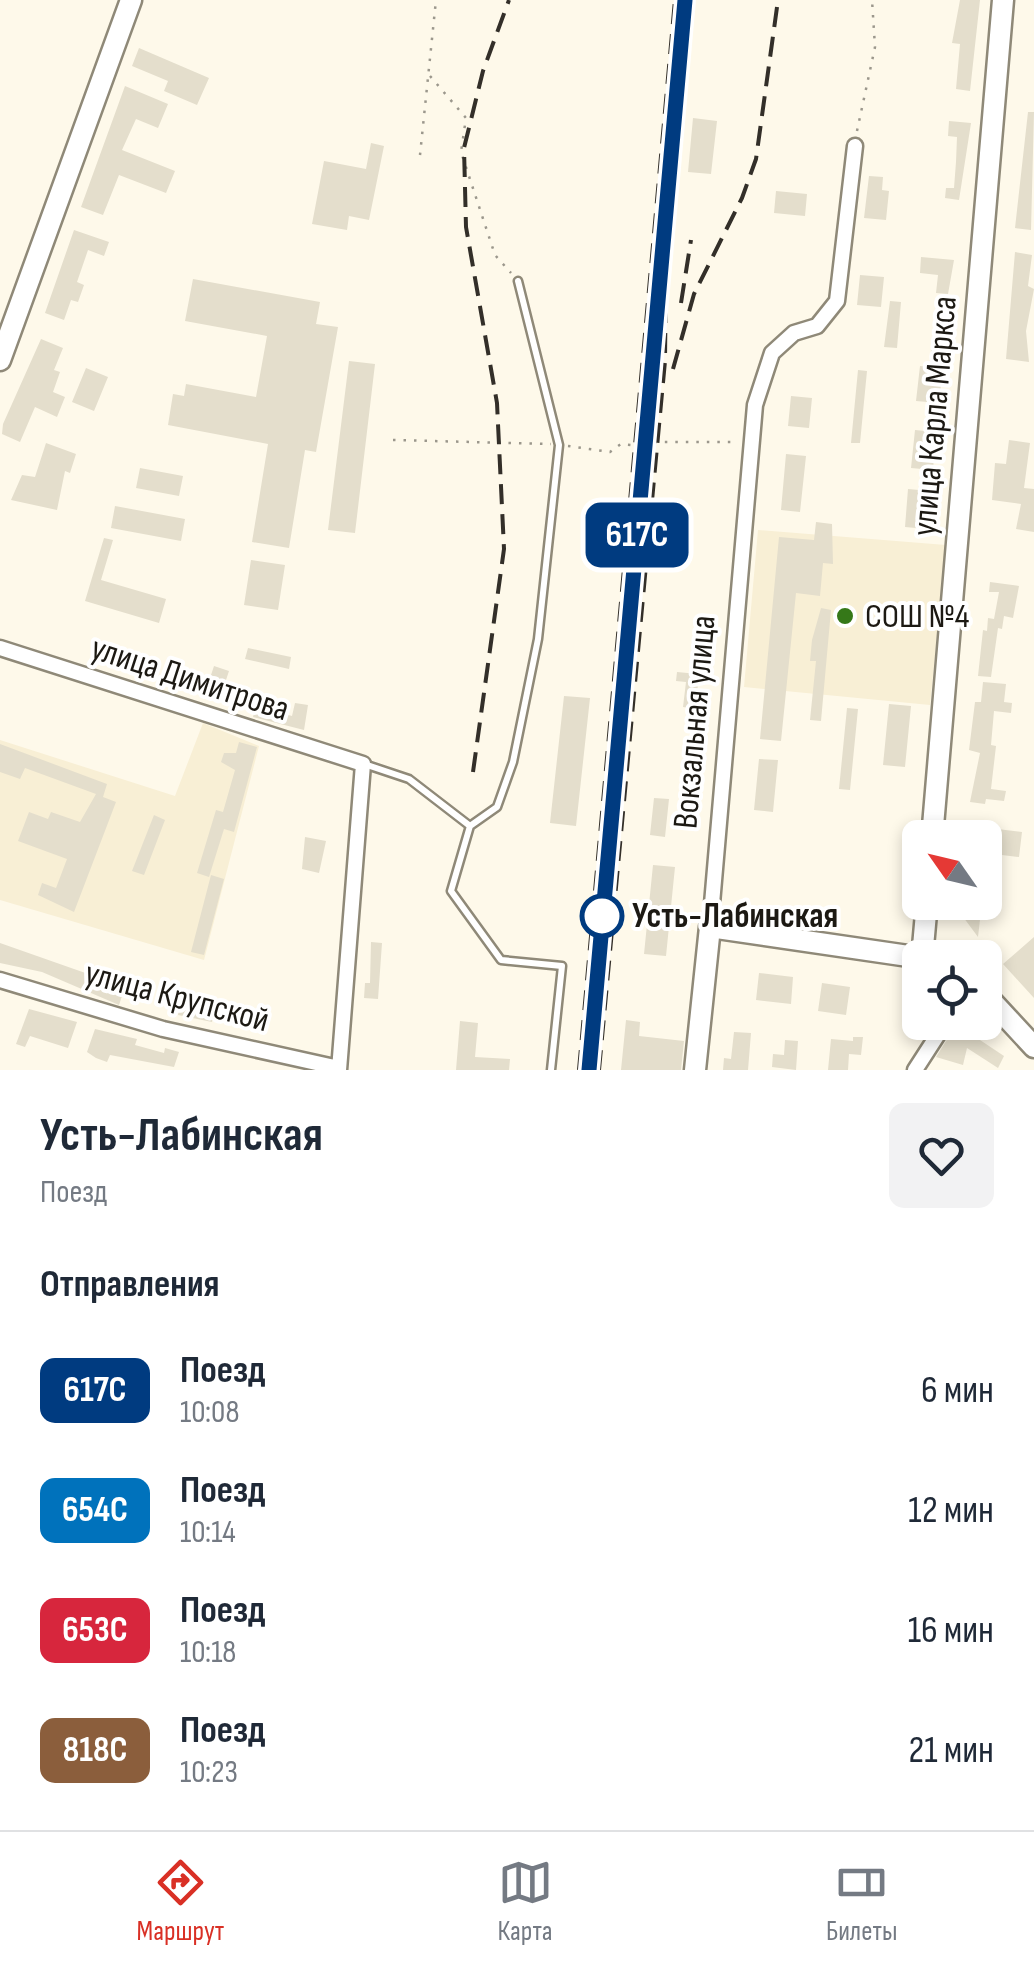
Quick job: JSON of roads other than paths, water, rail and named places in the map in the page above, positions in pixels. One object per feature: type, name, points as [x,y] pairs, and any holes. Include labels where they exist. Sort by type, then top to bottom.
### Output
[{"type":"street","points":[[0,360],[131,0]]},
{"type":"street","name":"улица Карла Маркса","points":[[934,820],[1003,0]]},
{"type":"street","name":"Вокзальная улица","points":[[694,1070],[755,405],[772,353],[794,333],[817,326],[838,301],[855,146]]},
{"type":"street","name":"улица Димитрова","points":[[0,648],[363,764]]},
{"type":"street","points":[[339,1069],[363,764]]},
{"type":"street","points":[[710,927],[902,955]]},
{"type":"street","name":"улица Крупской","points":[[0,980],[163,1028],[339,1069]]},
{"type":"street","points":[[1002,1012],[1034,1047]]},
{"type":"street","points":[[915,1070],[934,1040]]},
{"type":"lane","points":[[518,281],[559,445],[538,639],[513,762],[497,807],[470,826],[451,891],[501,960],[562,966],[551,1070]]},
{"type":"lane","points":[[363,764],[409,780],[470,826]]},
{"type":"railway","points":[[473,772],[504,549],[497,403],[466,227],[464,148],[483,71],[509,0]]},
{"type":"railway","points":[[579,1070],[675,0]]},
{"type":"railway","points":[[673,369],[694,294],[742,198],[756,159],[778,0]]},
{"type":"railway","points":[[681,303],[691,240]]},
{"type":"railway","points":[[599,1070],[665,361],[666,260]]},
{"type":"train","name":"617C","points":[[589,1070],[685,0]]},
{"type":"place","name":"СОШ №4","points":[[845,616]]},
{"type":"place","name":"Усть-Лабинская","points":[[602,916]]}]
